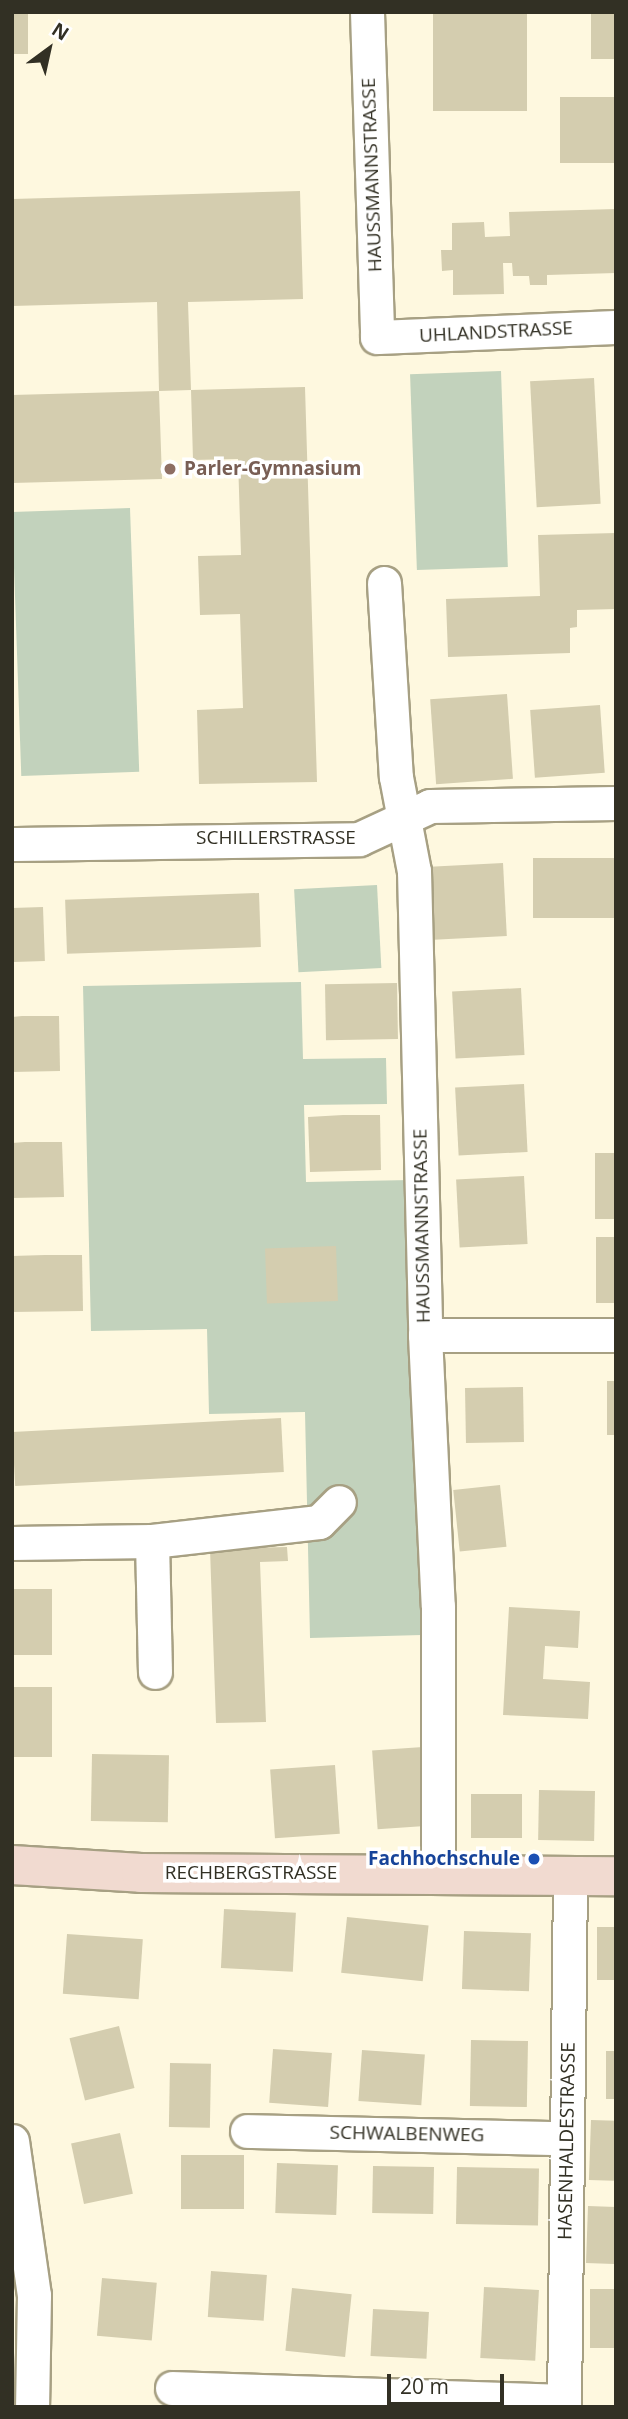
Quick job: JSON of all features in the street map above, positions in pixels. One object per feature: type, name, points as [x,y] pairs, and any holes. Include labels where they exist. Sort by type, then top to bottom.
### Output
[{"type":"main road","name":"RECHBERGSTRASSE","points":[[12,1865],[141,1873],[438,1872],[616,1876]]},
{"type":"street","name":"HAUSSMANNSTRASSE","points":[[367,12],[377,337]]},
{"type":"street","name":"UHLANDSTRASSE","points":[[377,337],[616,327]]},
{"type":"street","name":"HAUSSMANNSTRASSE","points":[[384,583],[396,777],[414,871],[425,1335],[438,1606],[438,1872]]},
{"type":"street","name":"SCHILLERSTRASSE","points":[[12,844],[359,839],[404,815],[430,806],[616,803]]},
{"type":"street","points":[[425,1335],[616,1335]]},
{"type":"street","points":[[12,1543],[152,1541],[319,1522],[339,1502]]},
{"type":"street","points":[[152,1541],[155,1672]]},
{"type":"street","name":"HASENHALDESTRASSE","points":[[564,2404],[570,1875]]},
{"type":"street","name":"SCHWALBENWEG","points":[[247,2131],[567,2138]]},
{"type":"street","points":[[12,2141],[34,2295],[32,2407]]},
{"type":"street","points":[[172,2388],[564,2404]]},
{"type":"green space","points":[[501,371],[508,567],[417,570],[410,374]]},
{"type":"green space","points":[[130,508],[139,772],[21,776],[12,512]]},
{"type":"green space","points":[[377,885],[381,968],[298,972],[294,889]]},
{"type":"green space","points":[[301,982],[303,1059],[386,1058],[387,1104],[304,1105],[306,1182],[411,1180],[422,1635],[310,1638],[305,1412],[209,1414],[207,1329],[91,1331],[83,986]]},
{"type":"building","points":[[12,12],[28,12],[28,54],[12,54]]},
{"type":"building","points":[[433,12],[527,12],[527,111],[433,111]]},
{"type":"building","points":[[591,12],[616,12],[616,59],[591,59]]},
{"type":"building","points":[[560,97],[616,97],[616,163],[560,163]]},
{"type":"building","points":[[300,191],[303,299],[188,302],[191,390],[159,391],[157,302],[12,306],[12,199]]},
{"type":"building","points":[[616,209],[616,273],[547,275],[547,285],[530,285],[529,276],[513,276],[512,263],[503,263],[504,294],[453,295],[453,270],[442,271],[441,250],[452,250],[452,223],[484,222],[485,237],[510,236],[509,212]]},
{"type":"building","points":[[594,378],[601,504],[537,507],[530,381]]},
{"type":"building","points":[[305,387],[317,782],[199,784],[197,710],[243,708],[240,614],[200,615],[198,556],[241,555],[238,459],[193,460],[191,390]]},
{"type":"building","points":[[159,391],[162,479],[12,483],[12,395]]},
{"type":"building","points":[[616,533],[616,609],[577,610],[577,627],[570,628],[570,653],[448,657],[446,599],[540,596],[538,535]]},
{"type":"building","points":[[507,694],[513,779],[436,784],[430,699]]},
{"type":"building","points":[[600,705],[605,773],[535,778],[530,710]]},
{"type":"building","points":[[533,858],[616,858],[616,918],[533,918]]},
{"type":"building","points":[[503,863],[507,936],[434,940],[430,867]]},
{"type":"building","points":[[259,893],[261,947],[67,954],[65,900]]},
{"type":"building","points":[[43,907],[45,961],[14,962],[12,908]]},
{"type":"building","points":[[397,983],[398,1039],[326,1040],[325,984]]},
{"type":"building","points":[[521,988],[525,1055],[456,1059],[452,992]]},
{"type":"building","points":[[59,1016],[60,1071],[12,1072],[12,1017]]},
{"type":"building","points":[[524,1084],[528,1152],[459,1156],[455,1088]]},
{"type":"building","points":[[380,1115],[381,1170],[310,1172],[308,1117]]},
{"type":"building","points":[[62,1142],[64,1197],[12,1198],[12,1143]]},
{"type":"building","points":[[595,1153],[616,1153],[616,1219],[595,1219]]},
{"type":"building","points":[[524,1176],[528,1244],[460,1247],[456,1180]]},
{"type":"building","points":[[596,1237],[616,1237],[616,1303],[596,1303]]},
{"type":"building","points":[[336,1246],[338,1301],[267,1303],[265,1248]]},
{"type":"building","points":[[82,1255],[83,1311],[12,1312],[12,1256]]},
{"type":"building","points":[[607,1381],[616,1381],[616,1435],[607,1435]]},
{"type":"building","points":[[523,1387],[524,1442],[466,1443],[465,1388]]},
{"type":"building","points":[[281,1418],[284,1472],[15,1486],[12,1432]]},
{"type":"building","points":[[500,1485],[506,1547],[460,1552],[453,1490]]},
{"type":"building","points":[[287,1547],[288,1561],[260,1562],[266,1722],[216,1723],[210,1549]]},
{"type":"building","points":[[12,1589],[52,1589],[52,1655],[12,1655]]},
{"type":"building","points":[[509,1607],[580,1611],[578,1648],[545,1646],[543,1679],[590,1682],[588,1719],[503,1715]]},
{"type":"building","points":[[12,1687],[52,1687],[52,1757],[12,1757]]},
{"type":"building","points":[[423,1747],[429,1826],[378,1829],[372,1751]]},
{"type":"building","points":[[92,1754],[169,1755],[168,1822],[91,1821]]},
{"type":"building","points":[[335,1765],[340,1834],[275,1838],[270,1770]]},
{"type":"building","points":[[539,1790],[595,1791],[594,1841],[538,1840]]},
{"type":"building","points":[[471,1794],[522,1794],[522,1838],[471,1838]]},
{"type":"building","points":[[224,1909],[296,1913],[293,1972],[221,1968]]},
{"type":"building","points":[[347,1917],[429,1926],[423,1981],[341,1973]]},
{"type":"building","points":[[597,1927],[616,1927],[616,1980],[597,1980]]},
{"type":"building","points":[[464,1931],[531,1933],[529,1991],[462,1989]]},
{"type":"building","points":[[67,1934],[143,1939],[139,1999],[63,1994]]},
{"type":"building","points":[[119,2026],[134,2088],[85,2100],[70,2038]]},
{"type":"building","points":[[471,2040],[528,2041],[527,2107],[470,2106]]},
{"type":"building","points":[[273,2049],[332,2053],[328,2107],[269,2103]]},
{"type":"building","points":[[362,2050],[425,2054],[421,2105],[358,2101]]},
{"type":"building","points":[[606,2051],[616,2051],[616,2099],[606,2099]]},
{"type":"building","points":[[170,2063],[211,2064],[210,2128],[169,2127]]},
{"type":"building","points":[[591,2120],[616,2121],[614,2181],[589,2180]]},
{"type":"building","points":[[120,2133],[133,2194],[84,2204],[71,2143]]},
{"type":"building","points":[[181,2155],[244,2155],[244,2209],[181,2209]]},
{"type":"building","points":[[277,2163],[338,2165],[336,2215],[275,2213]]},
{"type":"building","points":[[373,2166],[434,2167],[433,2214],[372,2213]]},
{"type":"building","points":[[457,2167],[539,2168],[538,2225],[456,2224]]},
{"type":"building","points":[[588,2206],[616,2207],[614,2264],[586,2263]]},
{"type":"building","points":[[211,2271],[267,2275],[264,2321],[208,2317]]},
{"type":"building","points":[[102,2278],[157,2283],[152,2341],[97,2336]]},
{"type":"building","points":[[484,2287],[539,2290],[535,2361],[480,2358]]},
{"type":"building","points":[[292,2288],[352,2294],[345,2357],[285,2351]]},
{"type":"building","points":[[590,2289],[616,2289],[616,2348],[590,2348]]},
{"type":"building","points":[[373,2309],[429,2312],[426,2359],[371,2356]]},
{"type":"place","name":"Parler-Gymnasium","points":[[170,469]]},
{"type":"place","name":"Fachhochschule","points":[[534,1859]]}]
